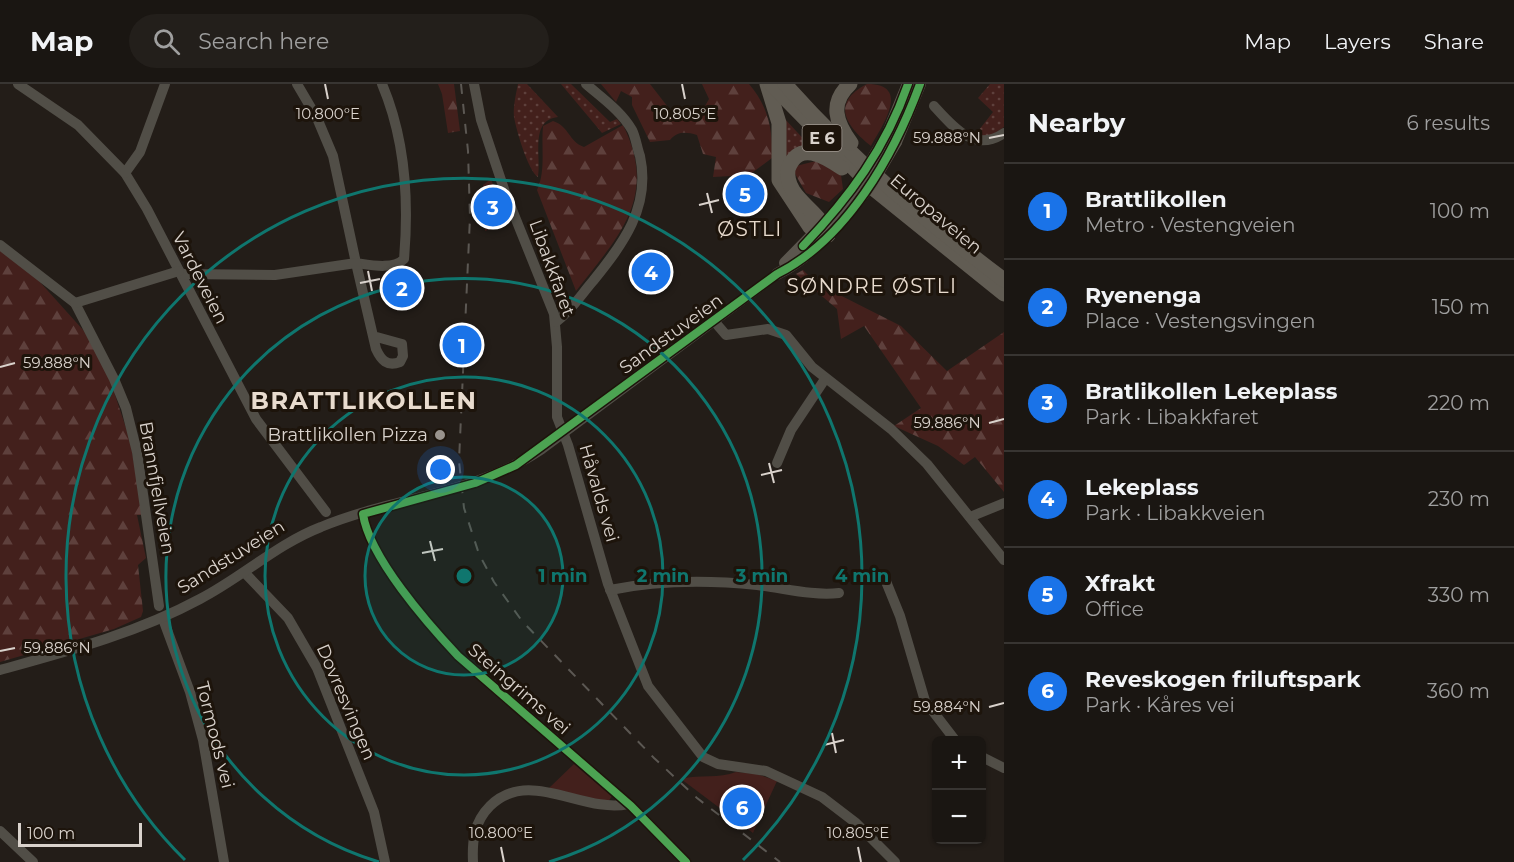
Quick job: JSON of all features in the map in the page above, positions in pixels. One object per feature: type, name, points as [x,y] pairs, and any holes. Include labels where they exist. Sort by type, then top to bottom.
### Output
[{"type":"highway","name":"E 6","points":[[769,84],[780,130],[779,180],[789,198],[822,231]]},
{"type":"highway","name":"Europaveien","points":[[769,84],[875,190],[1004,294]]},
{"type":"highway","name":"Europaveien","points":[[785,84],[870,170],[1004,280]]},
{"type":"highway","name":"E 6","points":[[850,84],[837,102],[836,119],[870,170]]},
{"type":"highway","name":"E 6","points":[[774,103],[826,157]]},
{"type":"highway","name":"E 6","points":[[822,231],[816,213],[791,188],[787,174],[789,164],[801,154],[816,152],[875,190]]},
{"type":"main road","name":"Sandstuveien","points":[[891,139],[908,84]]},
{"type":"main road","name":"Sandstuveien","points":[[777,274],[792,267],[822,231],[843,211],[861,178],[891,139],[920,84]]},
{"type":"street","name":"Vardeveien","points":[[18,84],[78,125],[125,173],[180,273],[230,373],[265,434],[326,512]]},
{"type":"street","points":[[125,173],[140,152],[165,84]]},
{"type":"street","points":[[297,84],[317,118],[333,156],[373,336]]},
{"type":"street","points":[[75,303],[180,273],[275,274],[356,263],[387,265],[400,263],[405,259],[402,160],[393,116],[382,84]]},
{"type":"street","name":"Libakkfaret","points":[[474,84],[481,120],[556,322],[557,417],[562,433]]},
{"type":"street","points":[[556,322],[573,308],[623,243],[636,217],[642,195],[641,163],[631,129],[623,117],[586,84]]},
{"type":"street","points":[[934,106],[963,132],[979,142],[990,141],[1004,133]]},
{"type":"street","name":"Brannfjellveien","points":[[0,245],[75,303],[114,379],[132,430],[143,486],[159,606]]},
{"type":"street","name":"Sandstuveien","points":[[0,670],[129,632],[163,619],[245,573],[303,535],[331,523],[485,480],[525,460],[777,274]]},
{"type":"street","points":[[714,321],[726,335],[768,329],[784,333],[825,379],[909,445],[1004,560]]},
{"type":"street","points":[[777,463],[791,430],[825,379]]},
{"type":"street","name":"Håvalds vei","points":[[562,433],[610,590],[651,692],[703,757],[718,764],[778,776],[822,797],[860,827],[895,862]]},
{"type":"street","points":[[970,517],[1004,503]]},
{"type":"street","name":"Steingrims vei","points":[[363,514],[367,532],[412,602],[458,656],[628,804],[686,862]]},
{"type":"street","name":"Dovresvingen","points":[[245,573],[288,618],[316,668],[374,812],[385,862]]},
{"type":"street","points":[[885,579],[900,616],[925,702],[951,736]]},
{"type":"street","points":[[610,590],[654,583],[694,581],[738,583],[816,594],[839,593]]},
{"type":"street","name":"Tormods vei","points":[[163,619],[190,692],[203,740],[224,862]]},
{"type":"street","points":[[986,760],[1004,768]]},
{"type":"street","points":[[473,862],[474,833],[478,821],[493,803],[511,792],[534,790],[613,806],[628,804]]},
{"type":"street","points":[[0,831],[33,862]]},
{"type":"green space","points":[[438,84],[454,84],[460,131],[448,133],[442,94]]},
{"type":"green space","points":[[518,84],[527,84],[558,117],[543,125],[540,132],[538,177],[530,167],[515,123],[514,109]]},
{"type":"green space","points":[[561,84],[571,84],[610,122],[617,119],[621,124],[602,133]]},
{"type":"green space","points":[[601,84],[650,84],[671,111],[678,108],[693,115],[701,113],[709,99],[702,84],[749,84],[761,101],[768,119],[772,138],[772,158],[749,175],[713,177],[716,157],[703,154],[697,135],[682,133],[670,140],[650,142],[632,105],[632,97],[621,91],[616,102]]},
{"type":"green space","points":[[867,84],[881,86],[888,91],[891,98],[886,118],[871,146],[849,123],[845,107],[856,91]]},
{"type":"green space","points":[[990,84],[1004,84],[1004,127],[989,137],[975,135],[993,112],[978,98]]},
{"type":"green space","points":[[784,118],[810,146],[785,165]]},
{"type":"green space","points":[[553,121],[563,127],[575,141],[584,147],[623,125],[633,151],[637,174],[635,195],[629,215],[619,234],[576,291],[537,190],[542,167],[543,126]]},
{"type":"green space","points":[[816,161],[841,175],[843,189],[829,202],[806,193],[794,172],[796,166]]},
{"type":"green space","points":[[491,179],[507,223],[485,231],[483,185]]},
{"type":"green space","points":[[0,243],[21,261],[84,331],[109,377],[130,440],[143,515],[137,515],[146,558],[138,565],[143,611],[141,617],[114,629],[0,662]]},
{"type":"green space","points":[[803,270],[816,283],[901,326],[947,371],[1004,332],[1004,492],[975,457],[964,465],[938,446],[894,426],[921,408],[864,326],[841,339],[837,309],[796,274]]},
{"type":"green space","points":[[574,764],[612,796],[608,802],[548,789]]},
{"type":"green space","points":[[736,772],[757,774],[777,781],[753,833],[681,779]]},
{"type":"railway","points":[[461,84],[468,151],[470,217],[459,461],[464,508],[479,554],[494,582],[522,621],[654,758],[697,798],[780,862]]},
{"type":"cycle path","points":[[803,246],[851,191],[877,151],[889,130],[908,84]]},
{"type":"cycle path","points":[[686,862],[631,806],[458,656],[401,589],[376,550],[363,514],[475,483],[516,465],[777,274],[802,259],[825,240],[865,193],[897,139],[920,84]]},
{"type":"place","name":"Xfrakt","points":[[745,194]]},
{"type":"place","name":"Bratlikollen Lekeplass","points":[[493,207]]},
{"type":"place","name":"Lekeplass","points":[[651,272]]},
{"type":"place","name":"Ryenenga","points":[[402,288]]},
{"type":"place","name":"Brattlikollen","points":[[462,345]]},
{"type":"place","name":"Brattlikollen Pizza","points":[[440,435]]},
{"type":"place","name":"Reveskogen friluftspark","points":[[742,807]]},
{"type":"district","name":"ØSTLI","points":[[750,229]]},
{"type":"district","name":"SØNDRE ØSTLI","points":[[872,286]]},
{"type":"district","name":"BRATTLIKOLLEN","points":[[364,401]]}]
